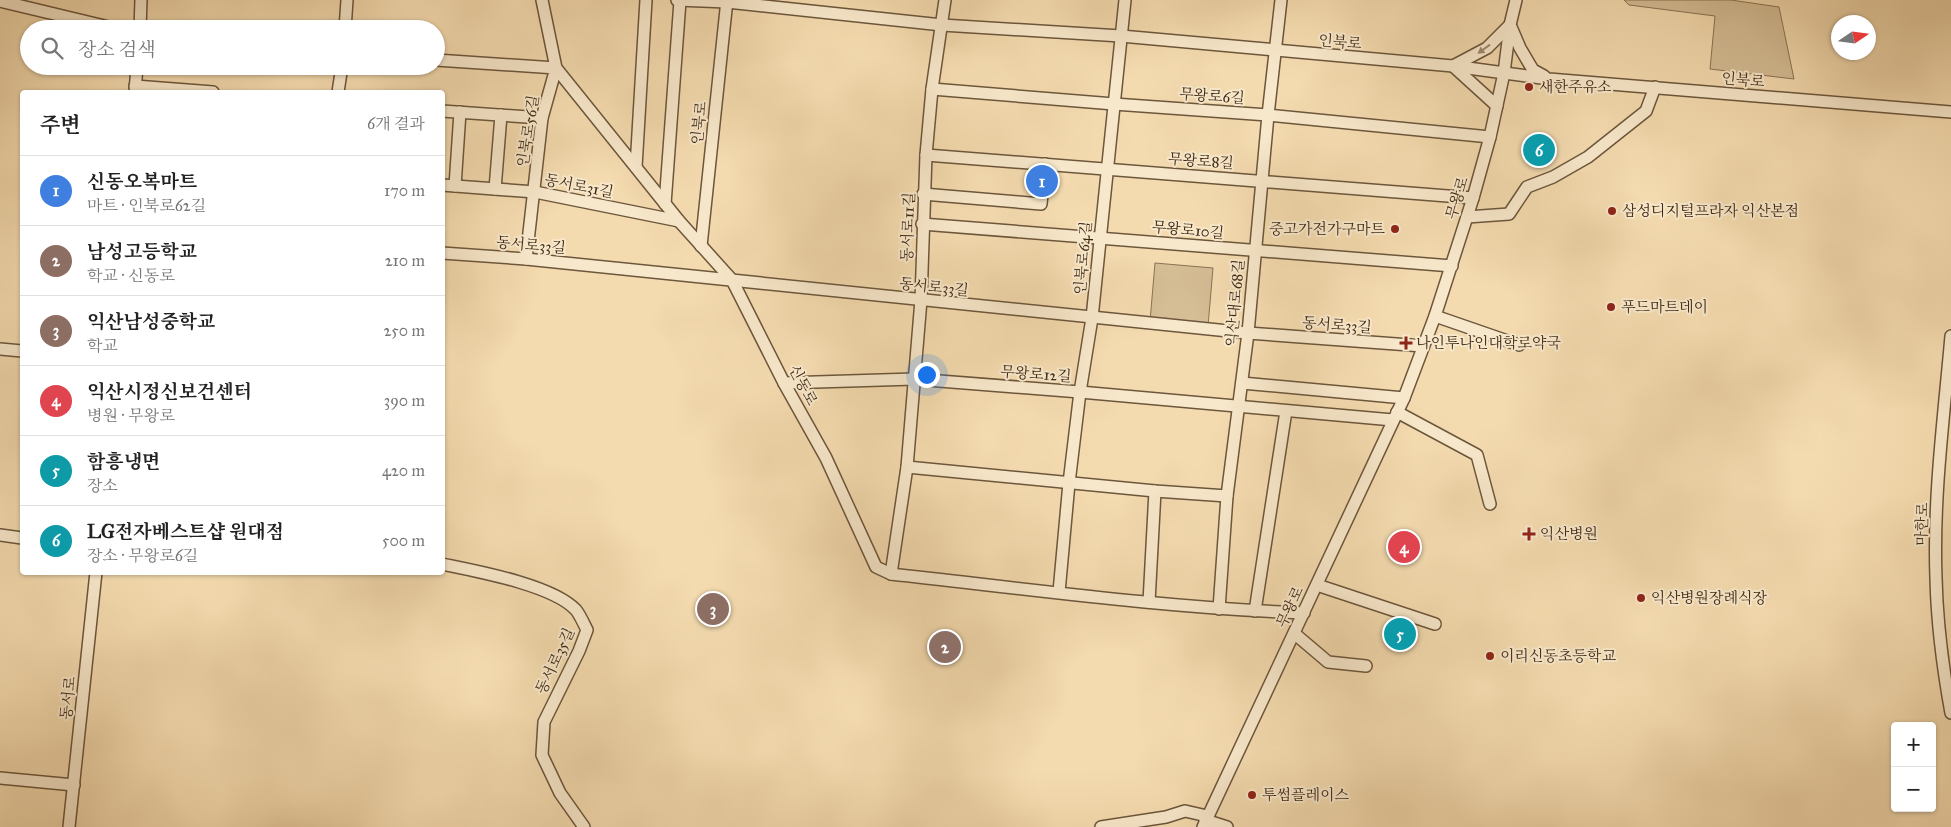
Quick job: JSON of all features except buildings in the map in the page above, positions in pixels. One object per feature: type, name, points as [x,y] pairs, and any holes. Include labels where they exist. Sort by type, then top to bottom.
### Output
[{"type":"street","points":[[140,20],[141,0]]},
{"type":"street","points":[[346,20],[347,0]]},
{"type":"street","name":"신동로","points":[[542,0],[556,68],[678,221],[732,280],[784,383],[826,458],[876,567],[891,574]]},
{"type":"street","points":[[636,167],[646,0]]},
{"type":"street","name":"인북로","points":[[665,204],[678,0],[727,1],[942,25],[1121,36],[1453,66],[1550,79],[1950,111]]},
{"type":"street","name":"동서로11길","points":[[891,574],[907,467],[921,300],[923,194],[926,155],[932,89],[946,0]]},
{"type":"street","name":"인북로64길","points":[[1059,592],[1069,482],[1080,392],[1092,318],[1125,0]]},
{"type":"street","name":"익산대로68길","points":[[1219,609],[1227,496],[1248,333],[1254,251],[1281,0]]},
{"type":"street","name":"무왕로","points":[[1205,821],[1295,634],[1404,398],[1435,316],[1473,198],[1497,106],[1516,0]]},
{"type":"street","points":[[0,1],[80,20]]},
{"type":"street","name":"인북로","points":[[700,246],[727,1]]},
{"type":"street","points":[[1497,106],[1453,66],[1487,48],[1510,25],[1520,48],[1533,70],[1550,79]]},
{"type":"street","points":[[445,61],[556,68]]},
{"type":"street","name":"인북로56길","points":[[526,259],[542,118],[556,68]]},
{"type":"street","points":[[136,75],[135,89],[161,90]]},
{"type":"street","points":[[338,90],[341,75]]},
{"type":"street","points":[[1467,217],[1509,214],[1527,187],[1553,177],[1588,157],[1646,111],[1654,87]]},
{"type":"street","name":"무왕로6길","points":[[932,89],[1268,114],[1490,137]]},
{"type":"street","points":[[445,111],[542,118]]},
{"type":"street","points":[[455,186],[460,112]]},
{"type":"street","points":[[495,189],[501,115]]},
{"type":"street","name":"무왕로8길","points":[[926,155],[1473,198]]},
{"type":"street","points":[[923,194],[1041,204],[1045,164]]},
{"type":"street","name":"동서로31길","points":[[445,185],[535,192],[678,221]]},
{"type":"street","name":"무왕로10길","points":[[922,224],[1452,266]]},
{"type":"street","name":"동서로33길","points":[[445,253],[526,259],[1248,333],[1423,346]]},
{"type":"street","points":[[1435,316],[1519,345]]},
{"type":"street","name":"마한로","points":[[1951,336],[1936,513],[1936,578],[1942,664],[1951,713]]},
{"type":"street","points":[[0,349],[20,351]]},
{"type":"street","name":"무왕로12길","points":[[784,383],[914,379],[1286,411],[1395,416]]},
{"type":"street","points":[[1242,383],[1404,398]]},
{"type":"street","points":[[1255,611],[1286,411]]},
{"type":"street","points":[[1395,416],[1476,455],[1490,504]]},
{"type":"street","points":[[907,467],[1155,491],[1227,496]]},
{"type":"street","points":[[1149,602],[1155,491]]},
{"type":"street","points":[[0,535],[20,538]]},
{"type":"street","name":"동서로35길","points":[[445,565],[484,573],[552,593],[576,610],[587,630],[580,651],[544,722],[542,755],[560,793],[584,827]]},
{"type":"street","points":[[891,574],[1219,609],[1304,613]]},
{"type":"street","name":"동서로","points":[[69,827],[96,575]]},
{"type":"street","points":[[1317,584],[1435,624]]},
{"type":"street","points":[[1295,634],[1328,662],[1366,666]]},
{"type":"street","points":[[0,778],[74,785]]},
{"type":"street","points":[[1101,827],[1166,817],[1185,811],[1205,821],[1227,827]]},
{"type":"shaded area","points":[[1624,0],[1731,0],[1779,7],[1794,79],[1710,69],[1715,16],[1629,5]]},
{"type":"shaded area","points":[[1155,263],[1213,268],[1208,326],[1150,321]]},
{"type":"place","name":"새한주유소","points":[[1529,87]]},
{"type":"place","name":"LG전자베스트샵 원대점","points":[[1539,150]]},
{"type":"place","name":"신동오복마트","points":[[1042,181]]},
{"type":"place","name":"삼성디지털프라자 익산본점","points":[[1612,211]]},
{"type":"place","name":"중고가전가구마트","points":[[1395,229]]},
{"type":"place","name":"푸드마트데이","points":[[1611,307]]},
{"type":"place","name":"나인투나인대학로약국","points":[[1406,343]]},
{"type":"place","name":"익산병원","points":[[1529,534]]},
{"type":"place","name":"익산시정신보건센터","points":[[1404,547]]},
{"type":"place","name":"익산병원장례식장","points":[[1641,598]]},
{"type":"place","name":"익산남성중학교","points":[[713,609]]},
{"type":"place","name":"함흥냉면","points":[[1400,634]]},
{"type":"place","name":"남성고등학교","points":[[945,647]]},
{"type":"place","name":"이리신동초등학교","points":[[1490,656]]},
{"type":"place","name":"투썸플레이스","points":[[1252,795]]}]
